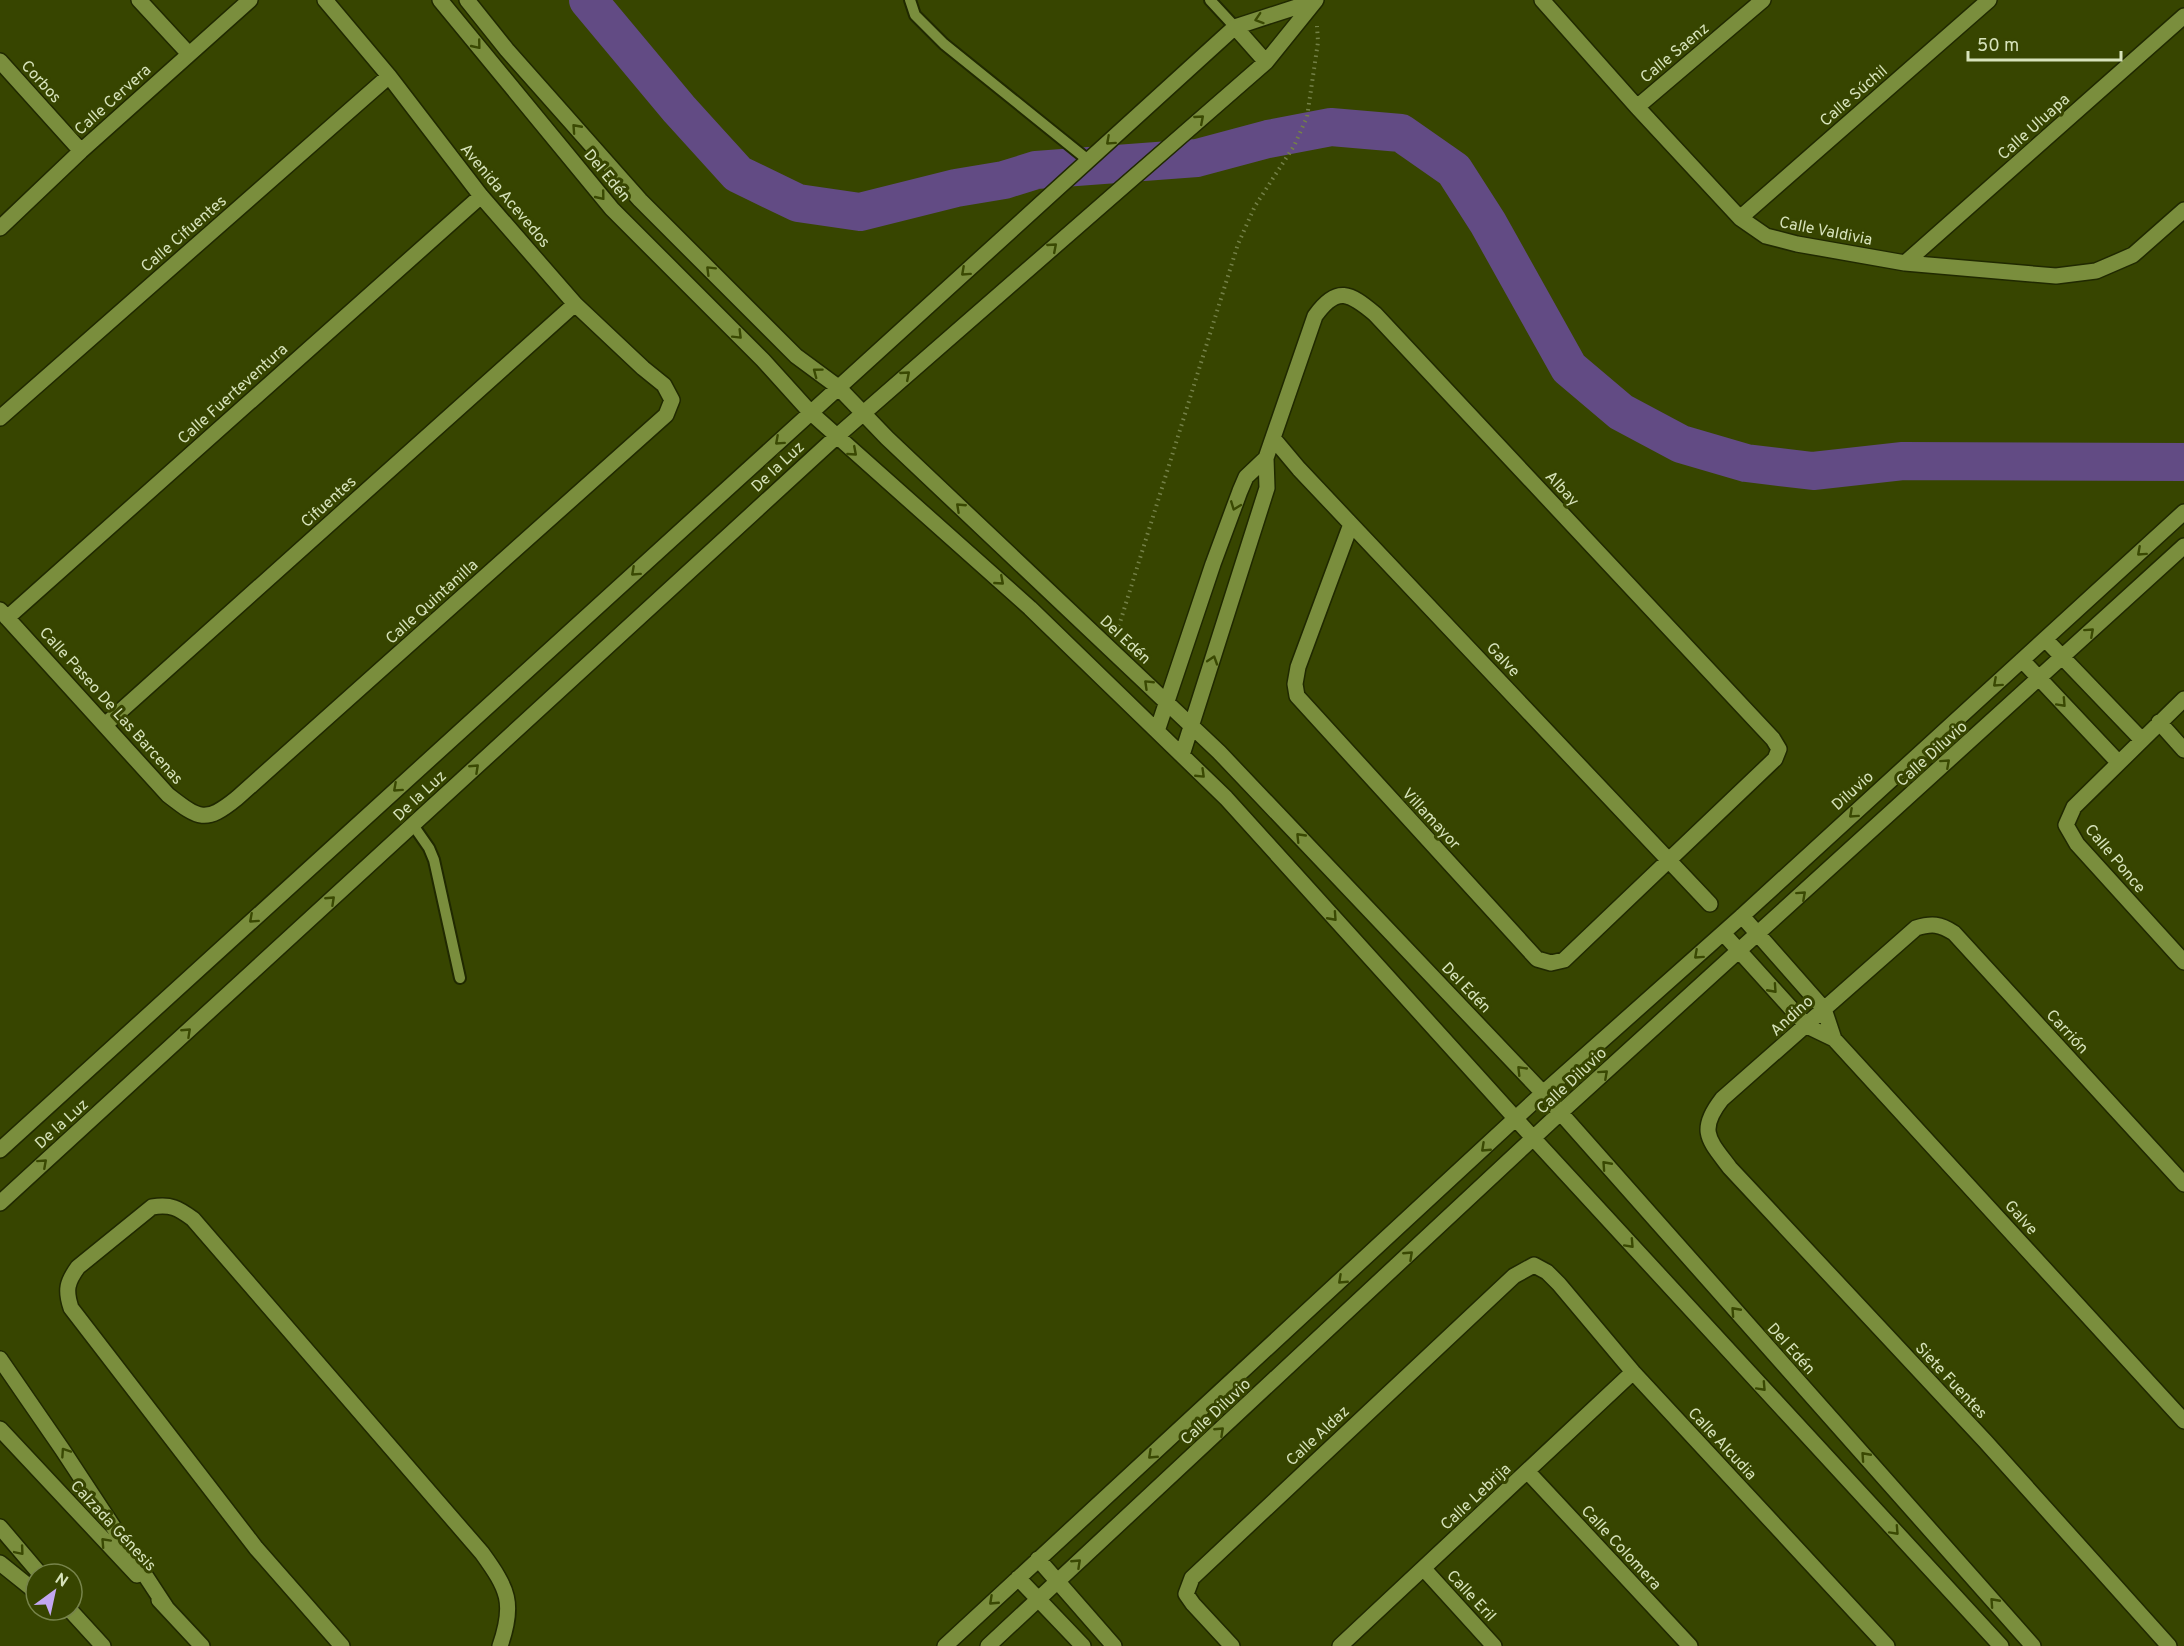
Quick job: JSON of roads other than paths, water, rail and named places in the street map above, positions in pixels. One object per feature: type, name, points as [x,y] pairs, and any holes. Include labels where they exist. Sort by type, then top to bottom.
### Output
[{"type":"street","points":[[139,0],[189,54]]},
{"type":"street","name":"Calle Cervera","points":[[0,228],[81,151],[250,0]]},
{"type":"street","name":"Avenida Acevedos","points":[[325,0],[389,76],[481,196],[575,304],[663,385],[672,400]]},
{"type":"street","name":"Del Edén","points":[[440,0],[612,209],[763,360],[810,412]]},
{"type":"street","name":"Del Edén","points":[[467,0],[507,50],[640,200],[795,356],[838,387],[862,413],[1219,752],[1543,1093],[2033,1646]]},
{"type":"street","name":"Calle Valdivia","points":[[1542,0],[1636,107],[1740,218],[1766,236],[1797,244],[1905,263],[2056,276],[2096,271],[2133,255],[2184,210]]},
{"type":"street","name":"Calle Saenz","points":[[1636,107],[1763,0]]},
{"type":"street","name":"Calle Súchil","points":[[1740,218],[1989,0]]},
{"type":"street","points":[[1266,62],[1235,27],[1316,1]]},
{"type":"street","name":"De la Luz","points":[[0,1203],[862,413],[1266,62],[1316,1]]},
{"type":"street","name":"Calle Uluapa","points":[[1905,263],[2184,16]]},
{"type":"street","name":"De la Luz","points":[[0,1150],[1235,27]]},
{"type":"street","name":"Corbos","points":[[0,61],[81,151]]},
{"type":"street","name":"Calle Cifuentes","points":[[0,418],[389,76]]},
{"type":"street","name":"Calle Fuerteventura","points":[[4,614],[481,196]]},
{"type":"street","name":"Albay","points":[[1182,755],[1268,488],[1266,458],[1315,316],[1324,304],[1337,295],[1346,295],[1359,301],[1376,314],[1773,739],[1779,749],[1775,759],[1674,855]]},
{"type":"street","name":"Cifuentes","points":[[106,724],[575,304]]},
{"type":"street","name":"Calle Quintanilla","points":[[203,817],[214,815],[246,790],[666,415],[672,400]]},
{"type":"street","points":[[810,412],[1030,608],[1226,798],[1534,1139],[2001,1646]]},
{"type":"street","name":"Galve","points":[[1273,438],[1351,524],[1674,855],[1710,904]]},
{"type":"street","name":"Albay","points":[[1157,730],[1212,564],[1240,491],[1246,477],[1266,458]]},
{"type":"street","name":"Diluvio","points":[[945,1646],[1543,1093],[1742,916],[2184,512]]},
{"type":"street","name":"Villamayor","points":[[1351,524],[1298,667],[1295,684],[1297,696],[1537,959],[1551,963],[1564,960],[1674,855]]},
{"type":"street","name":"Calle Diluvio","points":[[988,1646],[1560,1113],[2184,546]]},
{"type":"street","name":"Calle Paseo De Las Barcenas","points":[[4,614],[168,795],[188,811],[203,817]]},
{"type":"street","points":[[2045,639],[2141,739]]},
{"type":"street","points":[[2022,660],[2118,762]]},
{"type":"street","name":"Calle Ponce","points":[[2184,699],[2074,807],[2066,825],[2077,844],[2184,962]]},
{"type":"street","points":[[2159,722],[2184,750]]},
{"type":"street","points":[[1742,916],[1824,1009],[1834,1039]]},
{"type":"street","name":"Carrión","points":[[1916,928],[1937,924],[1954,933],[2184,1184]]},
{"type":"street","name":"Andino","points":[[1709,1139],[1710,1118],[1722,1099],[1916,928]]},
{"type":"street","points":[[1723,933],[1807,1026],[1834,1039]]},
{"type":"street","name":"Galve","points":[[1834,1039],[2184,1421]]},
{"type":"street","name":"Siete Fuentes","points":[[1709,1139],[1731,1168],[1985,1441],[2169,1646]]},
{"type":"street","points":[[342,1646],[256,1548],[71,1308],[66,1288],[70,1277],[152,1207],[166,1205],[182,1210],[193,1219],[482,1553],[498,1576],[506,1594],[509,1610],[501,1646]]},
{"type":"street","name":"Calle Alcudia","points":[[1534,1265],[1547,1272],[1559,1284],[1633,1372],[1887,1646]]},
{"type":"street","name":"Calle Aldaz","points":[[1232,1646],[1186,1594],[1192,1578],[1514,1276],[1534,1265]]},
{"type":"street","points":[[0,1359],[166,1607]]},
{"type":"street","name":"Calle Lebrija","points":[[1340,1646],[1633,1372]]},
{"type":"street","name":"Calzada Génesis","points":[[0,1429],[202,1646]]},
{"type":"street","name":"Calle Colomera","points":[[1528,1472],[1690,1646]]},
{"type":"street","points":[[0,1527],[30,1562]]},
{"type":"street","points":[[1038,1559],[1114,1646]]},
{"type":"street","points":[[0,1563],[24,1582]]},
{"type":"street","name":"Calle Eril","points":[[1424,1569],[1494,1646]]},
{"type":"street","points":[[1018,1578],[1083,1646]]},
{"type":"street","points":[[77,1622],[88,1630]]},
{"type":"street","points":[[81,1622],[103,1646]]},
{"type":"lane","points":[[910,0],[915,15],[944,44],[1088,160]]},
{"type":"lane","points":[[1210,0],[1235,27]]},
{"type":"lane","points":[[413,825],[435,861],[460,978]]},
{"type":"waterway","points":[[588,0],[679,109],[738,174],[798,203],[860,212],[956,188],[1004,180],[1036,170],[1197,158],[1268,139],[1331,127],[1401,133],[1454,170],[1488,223],[1569,368],[1621,412],[1681,444],[1746,463],[1813,471],[1903,461],[2184,462]]}]
